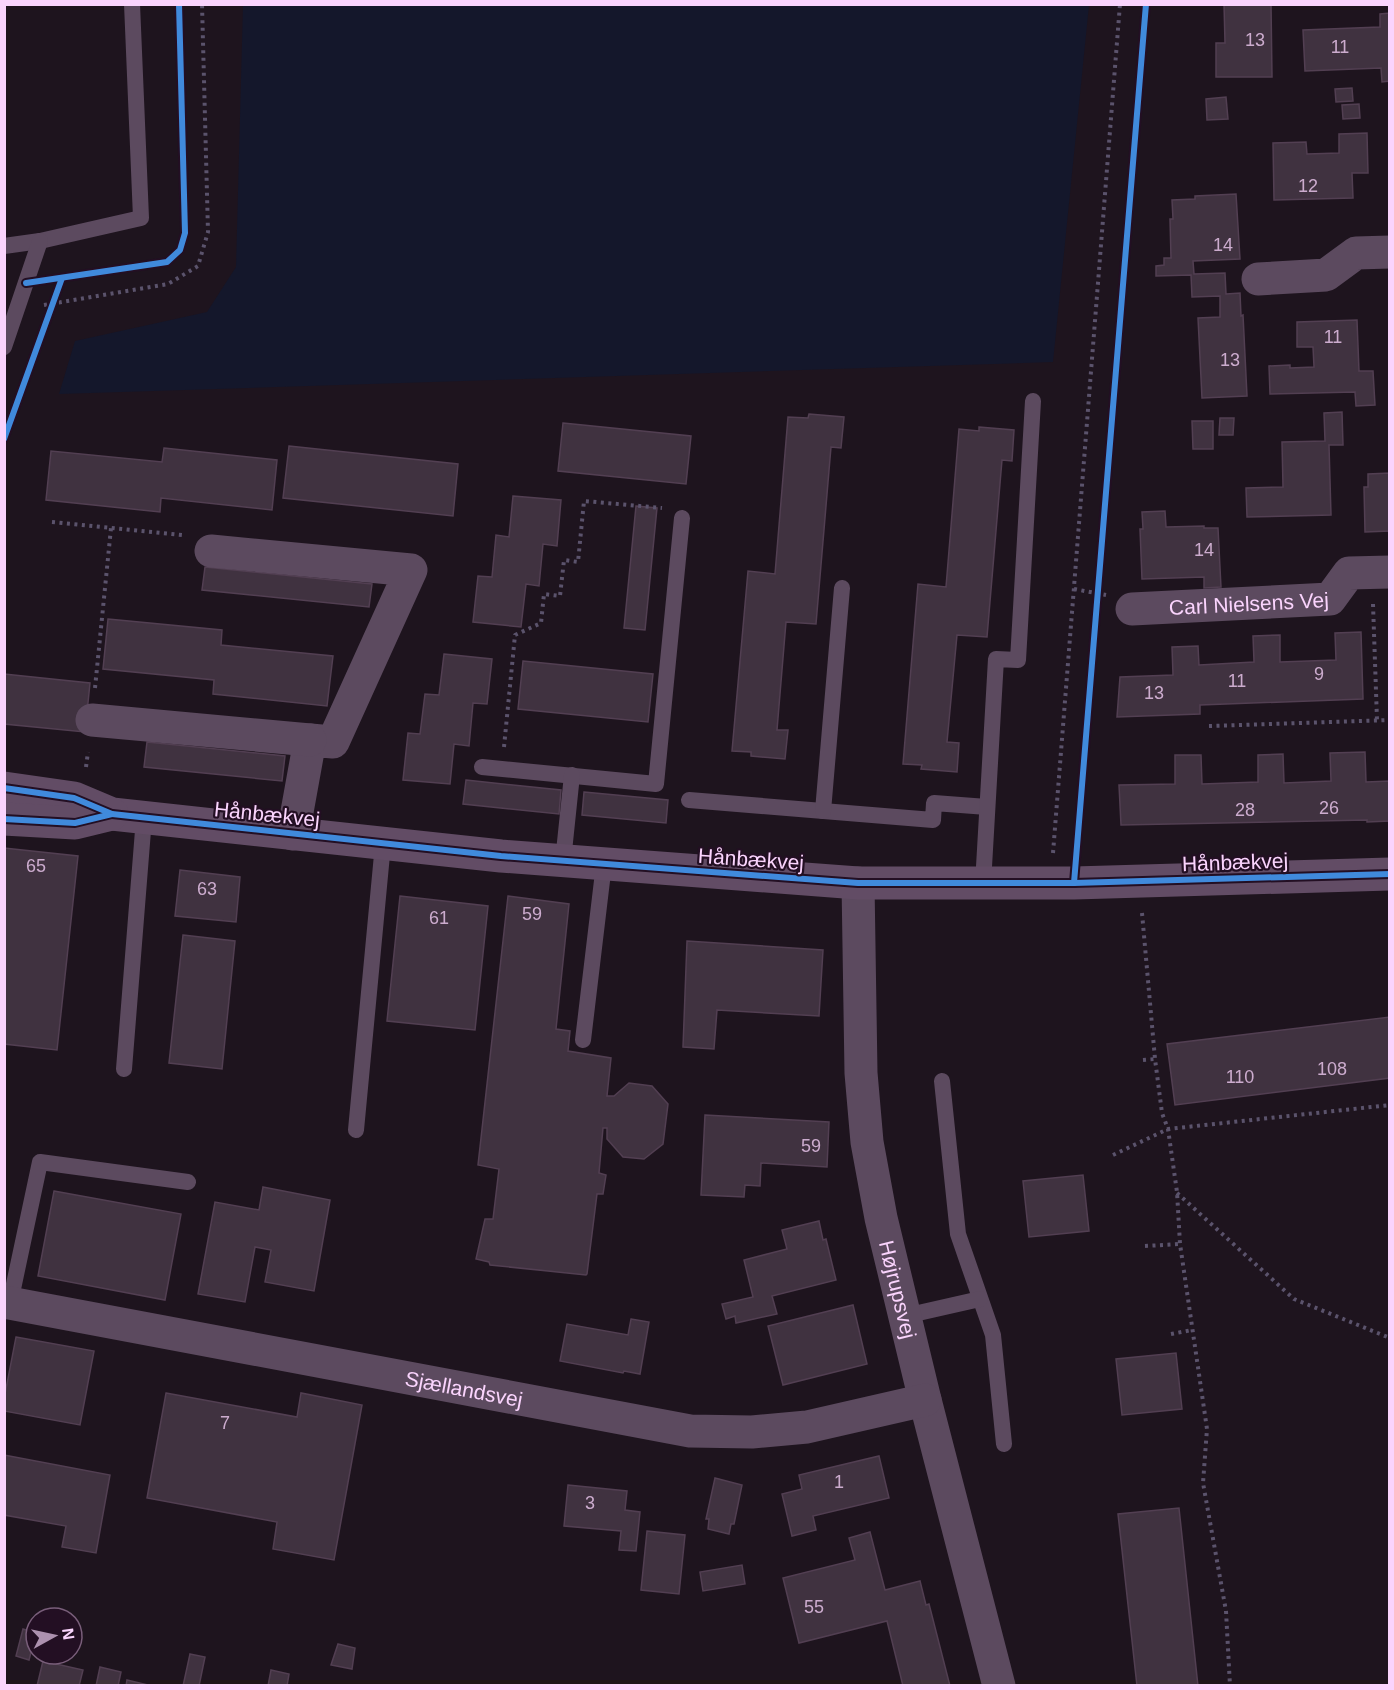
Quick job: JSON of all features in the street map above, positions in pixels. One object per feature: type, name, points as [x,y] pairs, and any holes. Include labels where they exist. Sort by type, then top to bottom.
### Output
[{"type":"street","points":[[1258,279],[1326,275],[1356,253],[1389,252]]},
{"type":"street","points":[[92,720],[333,742],[411,570],[211,551]]},
{"type":"street","name":"Carl Nielsens Vej","points":[[1132,609],[1330,599],[1349,573],[1381,572]]},
{"type":"street","name":"Hånbækvej","points":[[293,834],[310,740]]},
{"type":"street","name":"Hånbækvej","points":[[4,788],[74,798],[112,814],[144,818],[563,861],[858,883],[1016,884],[1389,874]]},
{"type":"street","name":"Hånbækvej","points":[[4,819],[75,823],[112,814]]},
{"type":"street","name":"Højrupsvej","points":[[858,883],[861,1073],[867,1142],[881,1218],[925,1400],[999,1686]]},
{"type":"street","name":"Sjællandsvej","points":[[8,1302],[690,1431],[752,1432],[807,1426],[925,1400]]},
{"type":"lane","points":[[4,246],[40,241],[141,218],[132,4]]},
{"type":"lane","points":[[4,347],[40,241]]},
{"type":"lane","points":[[983,884],[996,659],[1018,660],[1033,401]]},
{"type":"lane","points":[[482,767],[656,784],[682,518]]},
{"type":"lane","points":[[823,811],[842,588]]},
{"type":"lane","points":[[563,861],[572,775]]},
{"type":"lane","points":[[689,800],[933,820],[934,803],[987,807]]},
{"type":"lane","points":[[124,1069],[144,818]]},
{"type":"lane","points":[[356,1130],[383,844]]},
{"type":"lane","points":[[583,1040],[604,864]]},
{"type":"lane","points":[[942,1081],[958,1234],[993,1335],[1004,1444]]},
{"type":"lane","points":[[8,1302],[39,1162],[188,1182]]},
{"type":"lane","points":[[905,1316],[980,1299]]},
{"type":"path","points":[[1016,884],[1053,856],[1120,4]]},
{"type":"path","points":[[502,769],[515,635],[541,623],[544,594],[560,596],[564,560],[578,562],[584,501],[675,510],[682,518]]},
{"type":"path","points":[[52,522],[210,538],[211,551]]},
{"type":"path","points":[[75,766],[87,768],[111,528]]},
{"type":"path","points":[[1377,720],[1381,572]]},
{"type":"path","points":[[1097,605],[1099,582]]},
{"type":"path","points":[[1209,726],[1389,720]]},
{"type":"path","points":[[1139,881],[1155,1059],[1162,1113],[1168,1129],[1177,1192],[1180,1244],[1207,1429],[1203,1483],[1226,1611],[1230,1686]]},
{"type":"path","points":[[1143,1060],[1155,1059]]},
{"type":"path","points":[[1113,1155],[1168,1129],[1389,1105]]},
{"type":"path","points":[[1177,1192],[1294,1299],[1389,1338]]},
{"type":"path","points":[[1145,1246],[1180,1244]]},
{"type":"path","points":[[1171,1334],[1192,1330]]},
{"type":"shaded area","points":[[243,5],[1089,5],[1053,362],[59,394],[75,341],[207,312],[236,267]]},
{"type":"building","points":[[1224,4],[1271,4],[1272,77],[1216,77],[1216,43],[1225,43]]},
{"type":"building","points":[[1390,13],[1390,81],[1382,82],[1381,68],[1305,71],[1303,30],[1380,27],[1380,14]]},
{"type":"building","points":[[1352,88],[1353,101],[1336,102],[1335,89]]},
{"type":"building","points":[[1226,97],[1228,119],[1207,120],[1206,99]]},
{"type":"building","points":[[1359,104],[1360,118],[1343,119],[1342,105]]},
{"type":"building","points":[[1367,133],[1368,173],[1352,173],[1353,198],[1274,200],[1273,143],[1306,142],[1307,154],[1339,153],[1339,134]]},
{"type":"building","points":[[1236,194],[1240,259],[1193,261],[1194,274],[1225,273],[1226,294],[1240,293],[1247,396],[1202,398],[1198,318],[1220,317],[1220,296],[1192,297],[1191,275],[1156,276],[1156,266],[1164,265],[1164,258],[1171,258],[1172,200],[1195,199],[1195,196]]},
{"type":"building","points":[[1357,320],[1359,371],[1373,371],[1375,405],[1356,406],[1355,392],[1270,394],[1269,366],[1314,367],[1313,347],[1297,347],[1297,322]]},
{"type":"building","points":[[1342,412],[1343,445],[1329,445],[1331,515],[1247,517],[1246,488],[1283,487],[1282,442],[1325,441],[1324,413]]},
{"type":"building","points":[[809,414],[844,417],[841,448],[831,447],[816,624],[786,622],[777,730],[788,730],[785,759],[751,756],[751,752],[732,751],[748,571],[775,574],[788,417],[808,418]]},
{"type":"building","points":[[1220,418],[1234,418],[1233,435],[1219,435]]},
{"type":"building","points":[[1192,421],[1213,421],[1213,449],[1193,449]]},
{"type":"building","points":[[563,423],[691,436],[686,484],[558,471]]},
{"type":"building","points":[[979,427],[1014,430],[1012,461],[1002,460],[987,637],[957,635],[947,742],[959,743],[957,772],[921,769],[922,765],[903,764],[918,584],[946,587],[959,429],[979,431]]},
{"type":"building","points":[[289,446],[458,464],[453,516],[283,498]]},
{"type":"building","points":[[164,448],[277,460],[272,510],[161,498],[160,512],[46,500],[51,451],[162,462]]},
{"type":"building","points":[[1390,473],[1390,531],[1365,532],[1364,487],[1368,487],[1368,474]]},
{"type":"building","points":[[513,496],[561,500],[557,546],[543,544],[539,586],[526,584],[521,627],[473,622],[478,576],[492,577],[496,535],[509,537]]},
{"type":"building","points":[[636,506],[657,508],[645,630],[624,628]]},
{"type":"building","points":[[1165,511],[1166,527],[1218,528],[1221,587],[1204,588],[1204,577],[1142,579],[1140,529],[1143,529],[1142,512]]},
{"type":"building","points":[[205,567],[372,584],[369,607],[202,590]]},
{"type":"building","points":[[108,619],[222,630],[221,645],[333,656],[327,706],[213,694],[214,680],[103,669]]},
{"type":"building","points":[[1361,632],[1363,699],[1200,705],[1200,714],[1117,717],[1120,677],[1173,675],[1172,647],[1198,646],[1199,665],[1254,662],[1253,636],[1280,635],[1280,662],[1336,660],[1335,633]]},
{"type":"building","points":[[444,654],[492,659],[487,704],[473,703],[469,746],[454,744],[450,784],[403,780],[408,733],[420,734],[425,694],[439,695]]},
{"type":"building","points":[[523,661],[653,674],[648,722],[518,709]]},
{"type":"building","points":[[4,674],[90,683],[85,732],[4,724]]},
{"type":"building","points":[[147,742],[285,756],[282,781],[144,767]]},
{"type":"building","points":[[1365,752],[1366,782],[1390,781],[1390,821],[1121,825],[1119,785],[1175,784],[1175,755],[1201,755],[1202,784],[1258,782],[1258,755],[1283,754],[1284,783],[1331,781],[1330,753]]},
{"type":"building","points":[[466,780],[561,790],[559,814],[463,804]]},
{"type":"building","points":[[584,792],[668,800],[666,823],[582,815]]},
{"type":"building","points":[[4,848],[78,856],[57,1050],[4,1044]]},
{"type":"building","points":[[180,870],[240,877],[236,922],[175,916]]},
{"type":"building","points":[[400,896],[488,906],[475,1030],[387,1021]]},
{"type":"building","points":[[508,896],[569,904],[556,1029],[570,1031],[568,1051],[611,1058],[607,1096],[614,1096],[629,1083],[652,1086],[668,1104],[663,1144],[644,1159],[623,1157],[607,1139],[607,1128],[603,1128],[599,1173],[606,1175],[603,1194],[597,1194],[586,1275],[490,1265],[489,1262],[476,1259],[485,1219],[493,1219],[499,1169],[478,1165]]},
{"type":"building","points":[[183,935],[235,941],[222,1069],[169,1063]]},
{"type":"building","points":[[687,941],[823,950],[819,1016],[717,1010],[714,1049],[683,1047]]},
{"type":"building","points":[[1390,1017],[1390,1078],[1175,1105],[1167,1044]]},
{"type":"building","points":[[705,1115],[829,1122],[827,1167],[761,1163],[760,1186],[745,1185],[744,1197],[701,1195]]},
{"type":"building","points":[[1083,1175],[1089,1231],[1029,1237],[1023,1181]]},
{"type":"building","points":[[263,1187],[330,1200],[314,1291],[265,1282],[271,1250],[255,1247],[245,1302],[198,1294],[215,1202],[259,1210]]},
{"type":"building","points":[[54,1191],[181,1214],[165,1300],[38,1276]]},
{"type":"building","points":[[819,1221],[836,1280],[772,1296],[777,1314],[736,1323],[735,1316],[726,1319],[722,1304],[753,1297],[744,1260],[787,1249],[782,1230]]},
{"type":"building","points":[[853,1305],[867,1364],[783,1385],[768,1326]]},
{"type":"building","points":[[631,1319],[649,1322],[640,1374],[560,1361],[567,1324],[628,1335]]},
{"type":"building","points":[[16,1337],[94,1351],[80,1425],[4,1411],[4,1399]]},
{"type":"building","points":[[1176,1353],[1182,1409],[1122,1415],[1116,1359]]},
{"type":"building","points":[[166,1393],[297,1417],[301,1393],[362,1405],[334,1560],[273,1549],[277,1522],[147,1498]]},
{"type":"building","points":[[4,1455],[110,1475],[96,1553],[62,1547],[66,1526],[4,1515]]},
{"type":"building","points":[[879,1456],[889,1498],[813,1516],[816,1530],[792,1536],[782,1494],[802,1489],[799,1475]]},
{"type":"building","points":[[715,1478],[742,1485],[734,1524],[731,1524],[729,1534],[708,1529],[709,1519],[706,1519]]},
{"type":"building","points":[[568,1485],[627,1491],[625,1510],[640,1512],[636,1551],[619,1550],[621,1531],[564,1526]]},
{"type":"building","points":[[1179,1508],[1198,1686],[1137,1686],[1118,1514]]},
{"type":"building","points":[[647,1531],[685,1535],[679,1594],[641,1590]]},
{"type":"building","points":[[870,1532],[885,1590],[920,1581],[926,1605],[929,1604],[950,1686],[903,1686],[887,1621],[799,1643],[783,1578],[855,1560],[849,1538]]},
{"type":"building","points":[[742,1565],[745,1584],[703,1591],[700,1572]]},
{"type":"building","points":[[23,1629],[24,1658],[16,1656]]},
{"type":"building","points":[[338,1644],[355,1648],[352,1669],[331,1665]]},
{"type":"building","points":[[190,1654],[205,1657],[199,1686],[183,1686]]},
{"type":"building","points":[[42,1666],[65,1666],[83,1670],[79,1686],[37,1686]]},
{"type":"building","points":[[100,1667],[121,1672],[118,1686],[96,1686]]},
{"type":"building","points":[[271,1670],[289,1674],[287,1686],[268,1686]]},
{"type":"building","points":[[127,1680],[152,1686],[126,1686]]},
{"type":"cycle path","points":[[26,283],[167,262],[180,250],[185,233],[179,4]]},
{"type":"cycle path","points":[[1074,883],[1146,4]]},
{"type":"cycle path","points":[[4,439],[62,278]]},
{"type":"cycle path","points":[[4,788],[74,798],[112,814],[501,856],[858,883],[1074,883],[1390,874]]},
{"type":"cycle path","points":[[4,819],[75,823],[112,814]]}]
